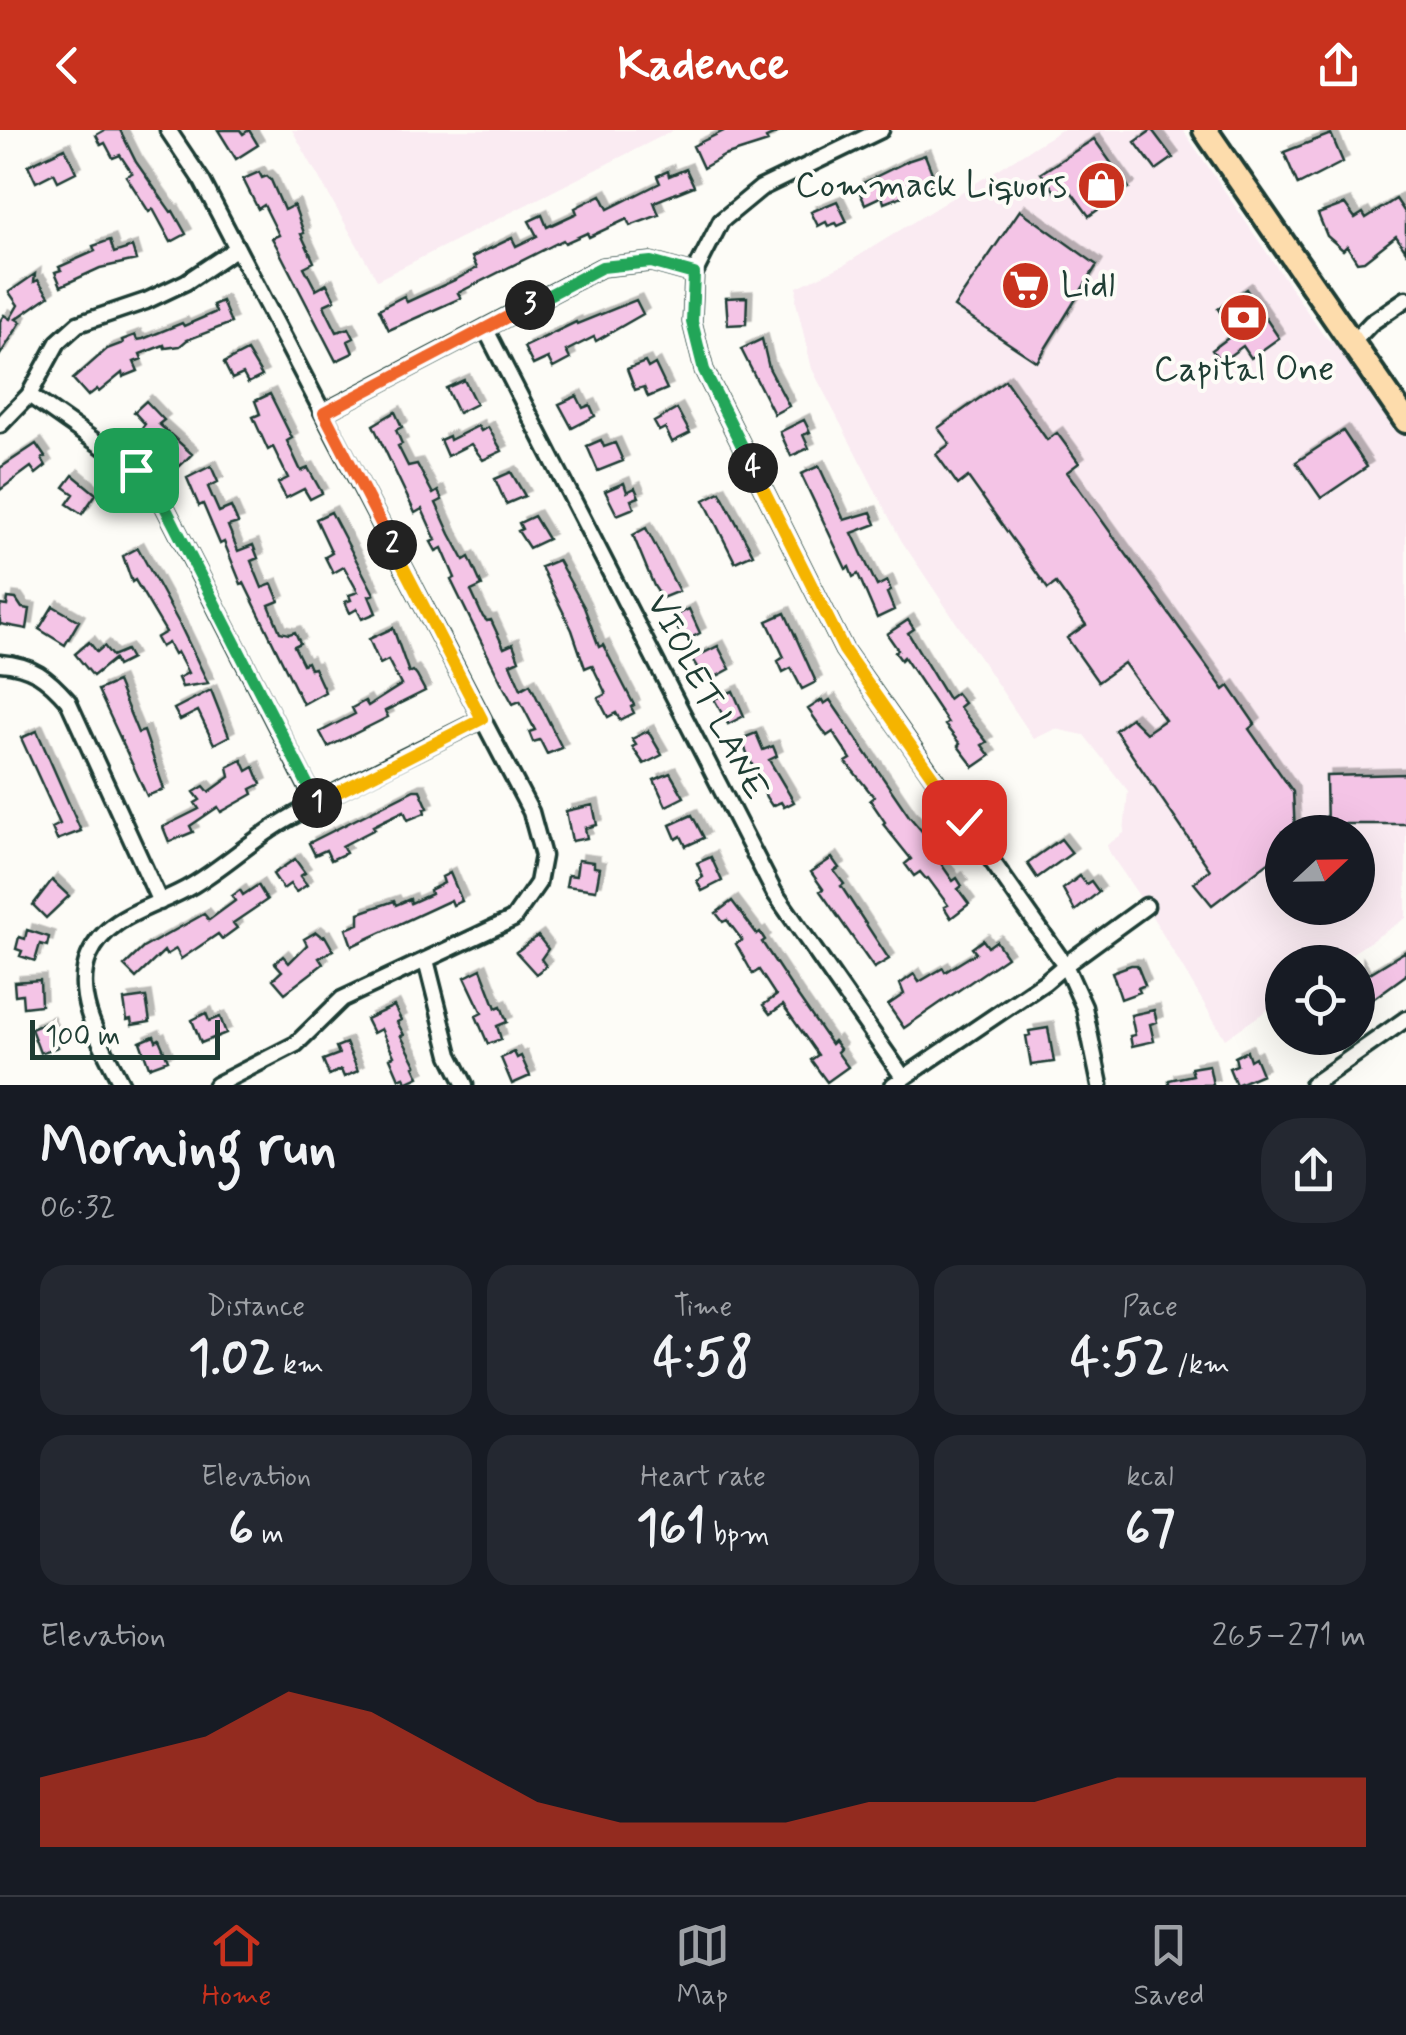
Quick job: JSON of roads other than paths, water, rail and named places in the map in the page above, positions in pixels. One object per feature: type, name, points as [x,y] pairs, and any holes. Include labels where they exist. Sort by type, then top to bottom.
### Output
[{"type":"main road","points":[[1205,130],[1406,421]]},
{"type":"street","points":[[168,130],[202,181],[531,812],[543,856],[538,883],[513,918],[342,1000],[296,1044],[216,1085]]},
{"type":"street","points":[[881,130],[760,188],[720,221],[694,274],[692,322],[704,370],[844,650],[1064,964],[1084,1007],[1100,1085]]},
{"type":"street","points":[[0,424],[28,394],[58,342],[78,324],[146,301],[186,282],[237,248]]},
{"type":"street","points":[[324,413],[602,267],[651,262],[694,274]]},
{"type":"street","points":[[1353,342],[1371,323],[1406,298]]},
{"type":"street","name":"VIOLET LANE","points":[[485,328],[774,892],[898,1081]]},
{"type":"street","points":[[28,394],[136,470],[164,505],[316,804]]},
{"type":"street","points":[[0,664],[24,665],[48,679],[68,701],[160,902]]},
{"type":"street","points":[[122,1085],[88,1010],[83,984],[88,959],[102,934],[124,918],[192,886],[282,822],[482,719]]},
{"type":"street","points":[[898,1081],[1046,982],[1064,964],[1146,906]]},
{"type":"street","points":[[426,960],[450,1054],[465,1085]]},
{"type":"street","points":[[1312,1085],[1406,1019]]},
{"type":"place","name":"Commack Liquors","points":[[1102,186]]},
{"type":"place","name":"Lidl","points":[[1026,286]]},
{"type":"place","name":"Capital One","points":[[1244,318]]}]
